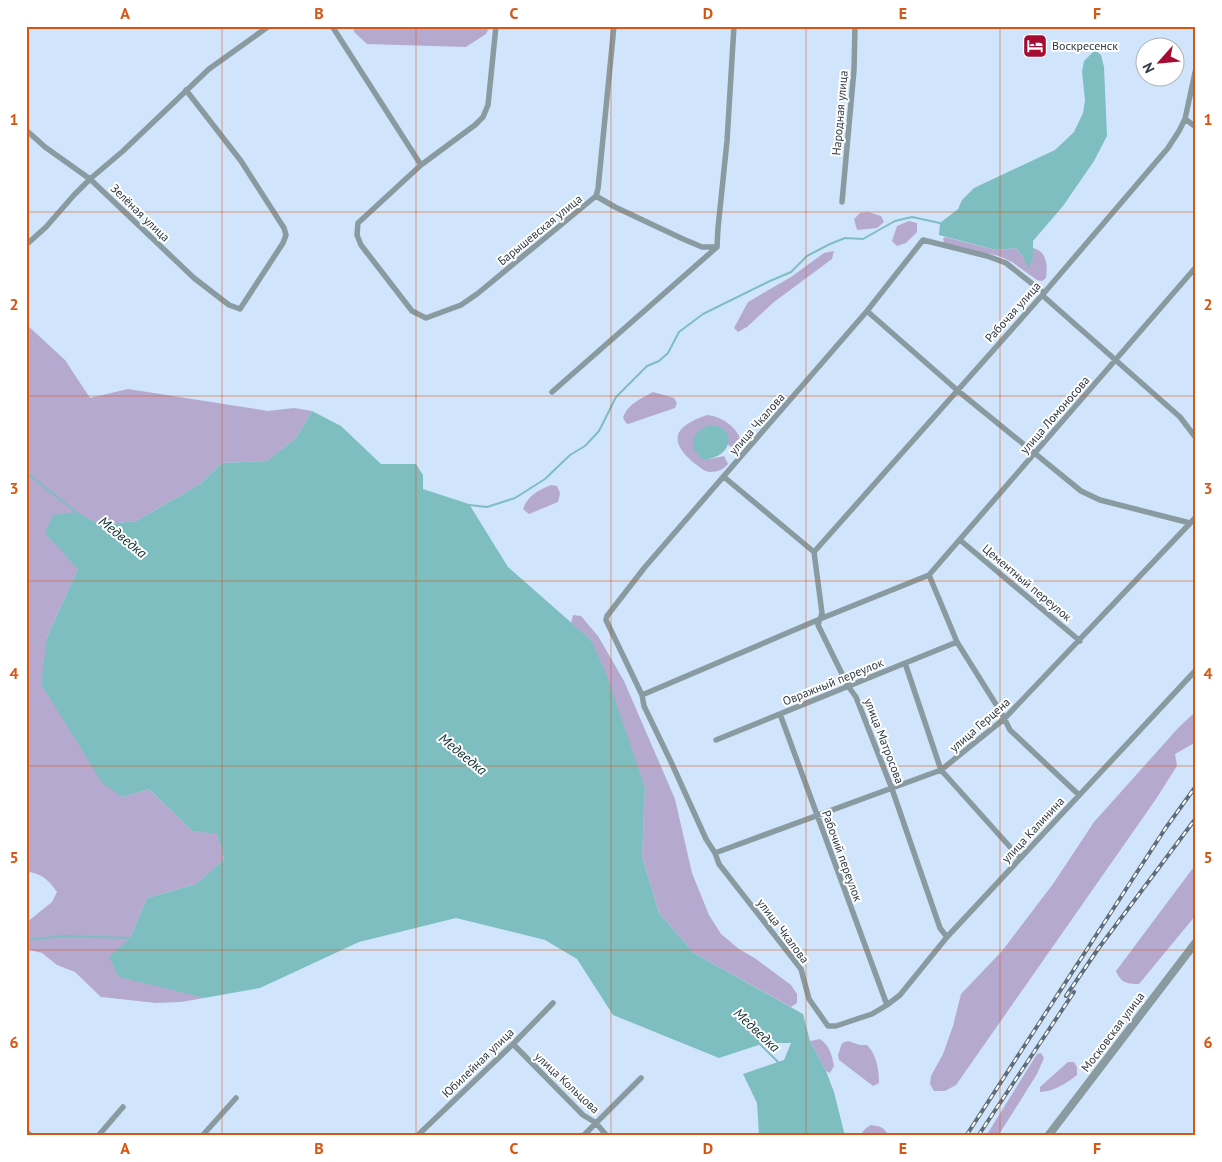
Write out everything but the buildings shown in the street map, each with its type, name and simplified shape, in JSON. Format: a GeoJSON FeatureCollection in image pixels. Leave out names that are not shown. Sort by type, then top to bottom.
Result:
{"type":"FeatureCollection","features":[{"type":"Feature","properties":{"kind":"street"},"geometry":{"type":"LineString","coordinates":[[26,245],[46,227],[90,179],[123,151],[186,90],[223,58],[269,26]]}},
{"type":"Feature","properties":{"kind":"street"},"geometry":{"type":"LineString","coordinates":[[332,26],[421,166],[483,117],[488,105],[496,26]]}},
{"type":"Feature","properties":{"kind":"street","name":"Барышевская улица"},"geometry":{"type":"LineString","coordinates":[[421,166],[358,223],[357,235],[361,245],[412,311],[426,318],[461,304],[477,294],[596,196],[614,26]]}},
{"type":"Feature","properties":{"kind":"street"},"geometry":{"type":"LineString","coordinates":[[552,392],[717,247],[727,141],[734,26]]}},
{"type":"Feature","properties":{"kind":"street","name":"Народная улица"},"geometry":{"type":"LineString","coordinates":[[842,202],[854,70],[855,26]]}},
{"type":"Feature","properties":{"kind":"street","name":"Рабочая улица"},"geometry":{"type":"LineString","coordinates":[[814,552],[1043,294],[1168,148],[1185,119],[1196,68]]}},
{"type":"Feature","properties":{"kind":"street","name":"Зелёная улица"},"geometry":{"type":"LineString","coordinates":[[26,130],[45,147],[90,179],[194,278],[229,305],[240,309],[283,243],[286,235],[284,228],[241,161],[186,90]]}},
{"type":"Feature","properties":{"kind":"street"},"geometry":{"type":"LineString","coordinates":[[1185,119],[1196,127]]}},
{"type":"Feature","properties":{"kind":"street"},"geometry":{"type":"LineString","coordinates":[[596,196],[683,240],[702,247],[717,247]]}},
{"type":"Feature","properties":{"kind":"street","name":"улица Чкалова"},"geometry":{"type":"LineString","coordinates":[[828,1026],[809,999],[801,969],[720,864],[706,839],[644,706],[642,695],[606,620],[607,616],[645,567],[867,311],[923,240],[1000,261],[1043,294]]}},
{"type":"Feature","properties":{"kind":"street","name":"улица Ломоносова"},"geometry":{"type":"LineString","coordinates":[[929,575],[1196,267]]}},
{"type":"Feature","properties":{"kind":"street"},"geometry":{"type":"LineString","coordinates":[[1043,294],[1180,417],[1196,438]]}},
{"type":"Feature","properties":{"kind":"street"},"geometry":{"type":"LineString","coordinates":[[867,311],[957,390],[1034,454],[1089,496],[1190,523]]}},
{"type":"Feature","properties":{"kind":"street"},"geometry":{"type":"LineString","coordinates":[[724,477],[814,552]]}},
{"type":"Feature","properties":{"kind":"street","name":"улица Герцена"},"geometry":{"type":"LineString","coordinates":[[715,853],[892,790],[942,770],[1004,719],[1196,518]]}},
{"type":"Feature","properties":{"kind":"street","name":"Цементный переулок"},"geometry":{"type":"LineString","coordinates":[[960,540],[1080,641]]}},
{"type":"Feature","properties":{"kind":"street","name":"улица Матросова"},"geometry":{"type":"LineString","coordinates":[[814,552],[822,613],[818,624],[848,686],[856,697],[892,790],[940,928],[947,937]]}},
{"type":"Feature","properties":{"kind":"street"},"geometry":{"type":"LineString","coordinates":[[642,695],[929,575],[957,642],[1010,730],[1079,795]]}},
{"type":"Feature","properties":{"kind":"street","name":"Овражный переулок"},"geometry":{"type":"LineString","coordinates":[[716,740],[957,642]]}},
{"type":"Feature","properties":{"kind":"street"},"geometry":{"type":"LineString","coordinates":[[905,663],[942,770],[1020,858]]}},
{"type":"Feature","properties":{"kind":"street","name":"улица Калинина"},"geometry":{"type":"LineString","coordinates":[[828,1026],[849,1023],[872,1014],[900,995],[947,937],[1196,670]]}},
{"type":"Feature","properties":{"kind":"street","name":"Рабочий переулок"},"geometry":{"type":"LineString","coordinates":[[780,714],[887,1005]]}},
{"type":"Feature","properties":{"kind":"street","name":"Московская улица"},"geometry":{"type":"LineString","coordinates":[[1048,1136],[1196,942]]}},
{"type":"Feature","properties":{"kind":"street","name":"Юбилейная улица"},"geometry":{"type":"LineString","coordinates":[[417,1136],[553,1003]]}},
{"type":"Feature","properties":{"kind":"street","name":"улица Кольцова"},"geometry":{"type":"LineString","coordinates":[[513,1044],[584,1115],[596,1123],[607,1136]]}},
{"type":"Feature","properties":{"kind":"street"},"geometry":{"type":"LineString","coordinates":[[583,1136],[641,1078]]}},
{"type":"Feature","properties":{"kind":"street"},"geometry":{"type":"LineString","coordinates":[[202,1136],[236,1098]]}},
{"type":"Feature","properties":{"kind":"street"},"geometry":{"type":"LineString","coordinates":[[98,1136],[123,1107]]}},
{"type":"Feature","properties":{"kind":"street"},"geometry":{"type":"LineString","coordinates":[[26,1131],[31,1136]]}},
{"type":"Feature","properties":{"kind":"shaded area"},"geometry":{"type":"Polygon","coordinates":[[[353,26],[490,26],[486,34],[466,47],[367,44],[354,32],[353,26]]]}},
{"type":"Feature","properties":{"kind":"shaded area"},"geometry":{"type":"Polygon","coordinates":[[[868,212],[881,216],[884,222],[877,228],[857,230],[854,219],[860,213],[868,212]]]}},
{"type":"Feature","properties":{"kind":"shaded area"},"geometry":{"type":"Polygon","coordinates":[[[909,221],[917,223],[917,232],[906,243],[897,246],[892,241],[897,226],[909,221]]]}},
{"type":"Feature","properties":{"kind":"shaded area"},"geometry":{"type":"Polygon","coordinates":[[[945,237],[996,250],[1016,248],[1023,256],[1033,258],[1033,248],[1038,250],[1046,260],[1046,278],[1042,281],[1037,280],[1012,262],[999,256],[944,243],[943,239],[945,237]]]}},
{"type":"Feature","properties":{"kind":"shaded area"},"geometry":{"type":"Polygon","coordinates":[[[834,251],[832,259],[774,302],[747,327],[738,332],[734,328],[748,302],[791,277],[824,253],[834,251]]]}},
{"type":"Feature","properties":{"kind":"shaded area"},"geometry":{"type":"Polygon","coordinates":[[[26,324],[65,360],[90,398],[128,389],[268,411],[294,408],[312,411],[296,438],[267,461],[222,463],[200,484],[136,521],[100,525],[76,512],[78,569],[47,637],[123,797],[149,789],[192,831],[217,833],[224,859],[196,884],[147,898],[130,938],[168,988],[204,998],[181,1002],[156,1003],[101,997],[75,972],[57,965],[42,953],[26,949],[26,923],[52,902],[57,892],[44,878],[36,873],[26,872],[26,324]]]}},
{"type":"Feature","properties":{"kind":"shaded area"},"geometry":{"type":"Polygon","coordinates":[[[653,392],[674,398],[677,403],[675,408],[628,424],[626,423],[623,418],[628,409],[635,402],[653,392]]]}},
{"type":"Feature","properties":{"kind":"shaded area"},"geometry":{"type":"Polygon","coordinates":[[[707,415],[718,417],[734,428],[738,433],[741,444],[733,448],[728,445],[728,435],[710,459],[724,456],[728,464],[721,470],[714,472],[704,470],[694,463],[680,447],[678,440],[678,434],[682,429],[696,419],[707,415]]]}},
{"type":"Feature","properties":{"kind":"shaded area"},"geometry":{"type":"Polygon","coordinates":[[[551,485],[557,486],[560,493],[558,502],[529,514],[523,509],[530,497],[551,485]]]}},
{"type":"Feature","properties":{"kind":"shaded area"},"geometry":{"type":"Polygon","coordinates":[[[573,615],[581,616],[598,636],[624,681],[675,799],[692,873],[709,915],[721,934],[739,949],[791,985],[797,994],[797,1003],[791,1007],[694,953],[659,913],[642,856],[645,788],[591,640],[571,623],[573,615]]]}},
{"type":"Feature","properties":{"kind":"shaded area"},"geometry":{"type":"Polygon","coordinates":[[[1196,714],[1196,742],[1175,754],[1177,766],[1156,799],[956,1085],[945,1091],[934,1091],[930,1084],[931,1076],[943,1054],[953,1026],[961,994],[1002,951],[1053,884],[1094,822],[1179,727],[1192,715],[1196,714]]]}},
{"type":"Feature","properties":{"kind":"shaded area"},"geometry":{"type":"Polygon","coordinates":[[[1196,864],[1196,915],[1139,984],[1125,982],[1116,971],[1196,864]]]}},
{"type":"Feature","properties":{"kind":"shaded area"},"geometry":{"type":"Polygon","coordinates":[[[820,1039],[826,1045],[831,1055],[834,1066],[830,1073],[826,1071],[810,1041],[820,1039]]]}},
{"type":"Feature","properties":{"kind":"shaded area"},"geometry":{"type":"Polygon","coordinates":[[[848,1041],[867,1045],[873,1053],[879,1073],[879,1083],[873,1086],[839,1060],[838,1055],[842,1043],[848,1041]]]}},
{"type":"Feature","properties":{"kind":"shaded area"},"geometry":{"type":"Polygon","coordinates":[[[1041,1053],[1044,1058],[1037,1074],[998,1136],[986,1136],[1037,1054],[1041,1053]]]}},
{"type":"Feature","properties":{"kind":"shaded area"},"geometry":{"type":"Polygon","coordinates":[[[1068,1062],[1074,1062],[1077,1067],[1077,1075],[1055,1089],[1040,1092],[1040,1087],[1068,1062]]]}},
{"type":"Feature","properties":{"kind":"shaded area"},"geometry":{"type":"Polygon","coordinates":[[[871,1125],[881,1128],[888,1136],[859,1136],[871,1125]]]}},
{"type":"Feature","properties":{"kind":"water"},"geometry":{"type":"Polygon","coordinates":[[[1095,50],[1101,55],[1104,67],[1107,136],[1094,161],[1063,206],[1033,241],[1033,258],[1028,268],[1023,256],[1016,248],[996,250],[939,235],[940,223],[958,209],[962,200],[974,188],[1055,150],[1074,132],[1083,113],[1085,100],[1082,72],[1084,61],[1095,50]]]}},
{"type":"Feature","properties":{"kind":"water"},"geometry":{"type":"Polygon","coordinates":[[[312,411],[341,426],[381,464],[416,464],[423,475],[423,489],[469,504],[508,567],[591,640],[607,676],[645,788],[642,856],[659,913],[694,953],[803,1014],[810,1041],[826,1071],[834,1092],[845,1136],[759,1136],[757,1103],[743,1074],[784,1060],[791,1043],[765,1043],[719,1058],[613,1015],[577,959],[545,940],[456,918],[359,942],[260,988],[204,998],[119,977],[109,957],[130,938],[147,898],[196,884],[224,859],[217,834],[192,831],[149,789],[123,797],[103,784],[41,684],[47,637],[78,569],[45,533],[53,515],[77,512],[100,525],[136,521],[200,484],[222,463],[267,461],[296,438],[312,411]]]}},
{"type":"Feature","properties":{"kind":"water"},"geometry":{"type":"Polygon","coordinates":[[[709,425],[719,427],[725,431],[728,436],[728,443],[726,449],[720,455],[702,459],[693,448],[694,439],[699,431],[709,425]]]}},
{"type":"Feature","properties":{"kind":"waterway"},"geometry":{"type":"LineString","coordinates":[[469,505],[487,507],[515,498],[545,479],[570,455],[585,446],[599,431],[616,397],[647,366],[659,361],[668,353],[679,332],[703,314],[791,272],[807,256],[845,238],[863,239],[895,221],[912,217],[940,223]]}},
{"type":"Feature","properties":{"kind":"waterway","name":"Медведка"},"geometry":{"type":"LineString","coordinates":[[26,472],[77,513]]}},
{"type":"Feature","properties":{"kind":"waterway"},"geometry":{"type":"LineString","coordinates":[[26,940],[64,936],[130,938]]}},
{"type":"Feature","properties":{"kind":"waterway","name":"Медведка"},"geometry":{"type":"LineString","coordinates":[[760,1044],[778,1062]]}},
{"type":"Feature","properties":{"kind":"railway"},"geometry":{"type":"LineString","coordinates":[[966,1136],[1165,829],[1196,786]]}},
{"type":"Feature","properties":{"kind":"railway"},"geometry":{"type":"LineString","coordinates":[[1066,996],[1098,949],[1196,818]]}},
{"type":"Feature","properties":{"kind":"railway"},"geometry":{"type":"LineString","coordinates":[[978,1136],[1074,992]]}},
{"type":"Feature","properties":{"kind":"place","name":"Воскресенск"},"geometry":{"type":"Point","coordinates":[1035,46]}}]}
